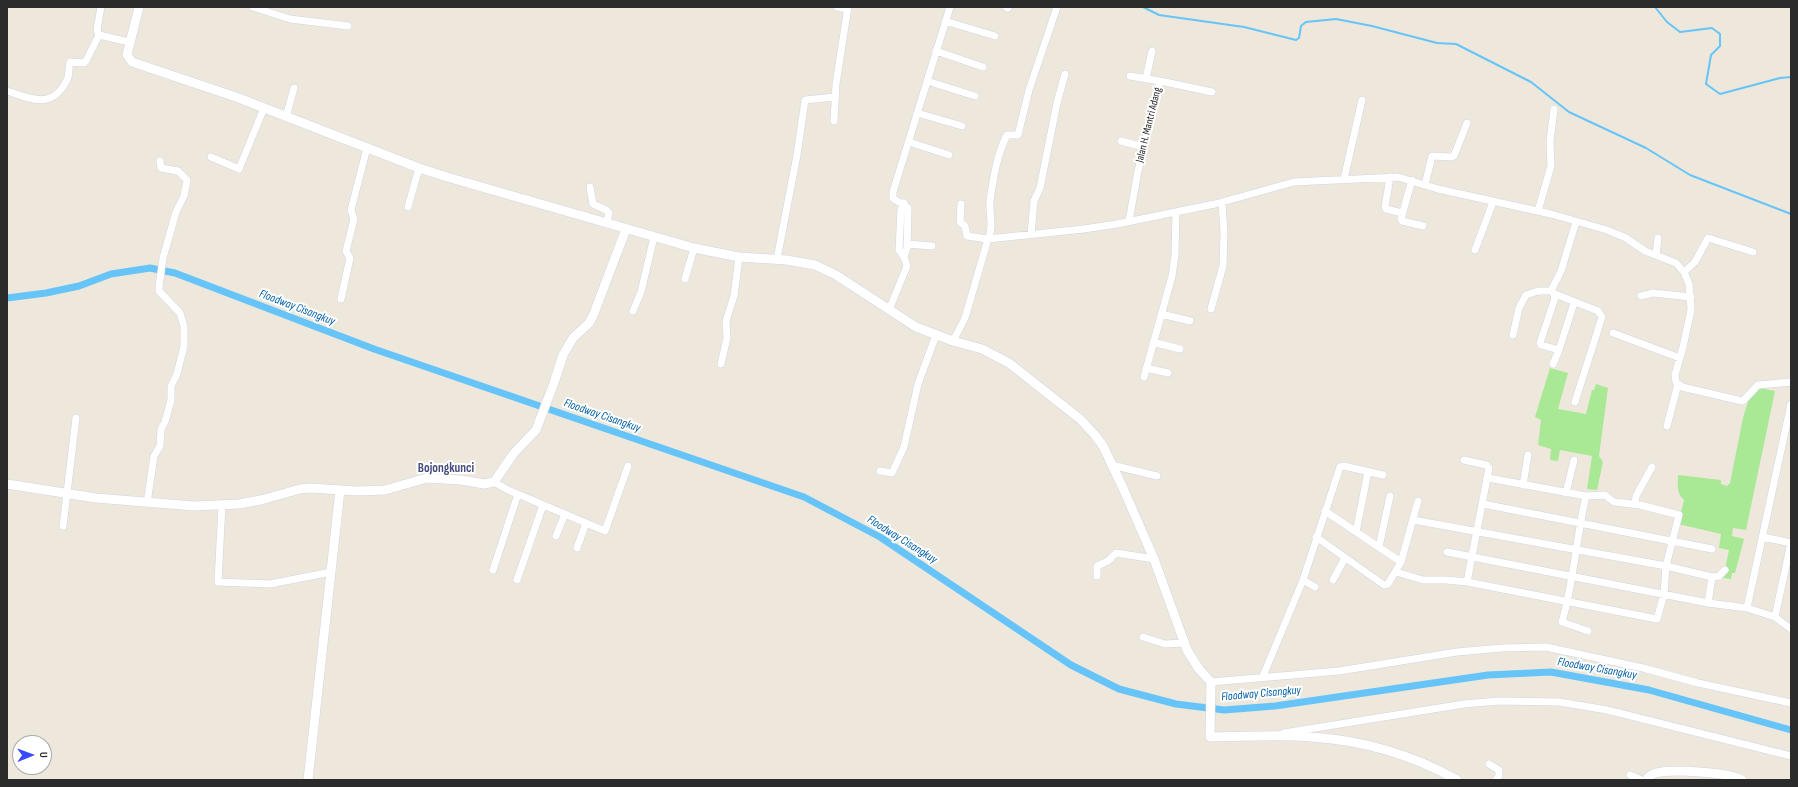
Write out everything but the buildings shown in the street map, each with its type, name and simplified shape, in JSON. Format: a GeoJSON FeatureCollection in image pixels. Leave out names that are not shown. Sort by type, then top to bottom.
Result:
{"type":"FeatureCollection","features":[{"type":"Feature","properties":{"kind":"street"},"geometry":{"type":"LineString","coordinates":[[7,91],[46,100],[58,93],[68,80],[70,62],[84,63],[99,35],[97,30],[101,7]]}},
{"type":"Feature","properties":{"kind":"street"},"geometry":{"type":"LineString","coordinates":[[139,7],[129,42],[127,55],[132,62],[224,93],[418,168],[694,248],[740,257],[815,265],[829,270],[916,327],[952,341],[982,349],[1014,366],[1067,408],[1091,430],[1103,446],[1154,559],[1184,643],[1199,669],[1211,684],[1210,737],[1272,735],[1313,737],[1373,747],[1422,762],[1457,780]]}},
{"type":"Feature","properties":{"kind":"street"},"geometry":{"type":"LineString","coordinates":[[253,7],[290,19],[348,26]]}},
{"type":"Feature","properties":{"kind":"street"},"geometry":{"type":"LineString","coordinates":[[834,121],[847,8],[838,7]]}},
{"type":"Feature","properties":{"kind":"street"},"geometry":{"type":"LineString","coordinates":[[904,257],[907,244],[908,210],[904,204],[895,201],[893,198],[908,142],[950,7]]}},
{"type":"Feature","properties":{"kind":"street"},"geometry":{"type":"LineString","coordinates":[[952,341],[965,318],[991,233],[990,204],[994,175],[1003,144],[1007,135],[1018,135],[1029,90],[1058,7]]}},
{"type":"Feature","properties":{"kind":"street"},"geometry":{"type":"LineString","coordinates":[[945,21],[995,36]]}},
{"type":"Feature","properties":{"kind":"street"},"geometry":{"type":"LineString","coordinates":[[99,35],[129,42]]}},
{"type":"Feature","properties":{"kind":"street"},"geometry":{"type":"LineString","coordinates":[[936,51],[983,67]]}},
{"type":"Feature","properties":{"kind":"street"},"geometry":{"type":"LineString","coordinates":[[1146,79],[1152,51]]}},
{"type":"Feature","properties":{"kind":"street"},"geometry":{"type":"LineString","coordinates":[[1031,234],[1034,201],[1040,188],[1064,74]]}},
{"type":"Feature","properties":{"kind":"street"},"geometry":{"type":"LineString","coordinates":[[1130,76],[1160,81]]}},
{"type":"Feature","properties":{"kind":"street"},"geometry":{"type":"LineString","coordinates":[[927,81],[975,96]]}},
{"type":"Feature","properties":{"kind":"street","name":"Jalan H. Mantri Adang"},"geometry":{"type":"LineString","coordinates":[[1129,221],[1138,171],[1160,81],[1212,92]]}},
{"type":"Feature","properties":{"kind":"street"},"geometry":{"type":"LineString","coordinates":[[286,117],[294,88]]}},
{"type":"Feature","properties":{"kind":"street"},"geometry":{"type":"LineString","coordinates":[[777,260],[797,155],[805,100],[836,97]]}},
{"type":"Feature","properties":{"kind":"street"},"geometry":{"type":"LineString","coordinates":[[1344,179],[1362,100]]}},
{"type":"Feature","properties":{"kind":"street"},"geometry":{"type":"LineString","coordinates":[[212,157],[239,169],[264,108]]}},
{"type":"Feature","properties":{"kind":"street"},"geometry":{"type":"LineString","coordinates":[[1538,212],[1550,166],[1550,141],[1554,109]]}},
{"type":"Feature","properties":{"kind":"street"},"geometry":{"type":"LineString","coordinates":[[917,112],[962,126]]}},
{"type":"Feature","properties":{"kind":"street"},"geometry":{"type":"LineString","coordinates":[[1425,185],[1432,156],[1454,156],[1467,123]]}},
{"type":"Feature","properties":{"kind":"street"},"geometry":{"type":"LineString","coordinates":[[908,142],[949,155]]}},
{"type":"Feature","properties":{"kind":"street"},"geometry":{"type":"LineString","coordinates":[[1121,142],[1144,147]]}},
{"type":"Feature","properties":{"kind":"street"},"geometry":{"type":"LineString","coordinates":[[340,299],[350,258],[346,251],[354,219],[351,210],[366,148]]}},
{"type":"Feature","properties":{"kind":"street"},"geometry":{"type":"LineString","coordinates":[[146,502],[154,456],[160,446],[161,430],[165,422],[171,400],[171,386],[177,374],[184,346],[184,326],[180,313],[159,291],[163,258],[176,212],[184,196],[187,178],[181,175],[178,171],[160,168],[160,161]]}},
{"type":"Feature","properties":{"kind":"street"},"geometry":{"type":"LineString","coordinates":[[408,207],[418,168]]}},
{"type":"Feature","properties":{"kind":"street"},"geometry":{"type":"LineString","coordinates":[[961,204],[960,222],[965,226],[967,236],[988,239],[1084,229],[1129,221],[1222,202],[1289,183],[1390,177],[1412,180],[1425,185],[1538,212],[1620,235],[1641,249],[1676,263],[1684,272],[1689,284],[1691,297],[1688,325],[1675,375],[1678,384],[1667,426]]}},
{"type":"Feature","properties":{"kind":"street"},"geometry":{"type":"LineString","coordinates":[[1390,177],[1385,207],[1386,209],[1402,213]]}},
{"type":"Feature","properties":{"kind":"street"},"geometry":{"type":"LineString","coordinates":[[1412,180],[1400,218],[1402,221],[1423,226]]}},
{"type":"Feature","properties":{"kind":"street"},"geometry":{"type":"LineString","coordinates":[[590,187],[593,204],[609,213],[607,222]]}},
{"type":"Feature","properties":{"kind":"street"},"geometry":{"type":"LineString","coordinates":[[1211,309],[1223,266],[1224,233],[1222,202]]}},
{"type":"Feature","properties":{"kind":"street"},"geometry":{"type":"LineString","coordinates":[[1474,250],[1493,202]]}},
{"type":"Feature","properties":{"kind":"street"},"geometry":{"type":"LineString","coordinates":[[889,310],[907,266],[904,257],[899,250],[901,210],[904,204]]}},
{"type":"Feature","properties":{"kind":"street"},"geometry":{"type":"LineString","coordinates":[[1144,377],[1172,276],[1176,212]]}},
{"type":"Feature","properties":{"kind":"street"},"geometry":{"type":"LineString","coordinates":[[1559,350],[1540,344],[1553,306],[1553,293],[1576,222]]}},
{"type":"Feature","properties":{"kind":"street"},"geometry":{"type":"LineString","coordinates":[[494,482],[514,453],[536,430],[554,383],[562,355],[573,338],[589,323],[593,316],[626,229]]}},
{"type":"Feature","properties":{"kind":"street"},"geometry":{"type":"LineString","coordinates":[[633,311],[641,292],[654,237]]}},
{"type":"Feature","properties":{"kind":"street"},"geometry":{"type":"LineString","coordinates":[[1656,255],[1658,238]]}},
{"type":"Feature","properties":{"kind":"street"},"geometry":{"type":"LineString","coordinates":[[1684,272],[1695,262],[1708,238],[1753,252]]}},
{"type":"Feature","properties":{"kind":"street"},"geometry":{"type":"LineString","coordinates":[[907,244],[932,246]]}},
{"type":"Feature","properties":{"kind":"street"},"geometry":{"type":"LineString","coordinates":[[685,279],[694,248]]}},
{"type":"Feature","properties":{"kind":"street"},"geometry":{"type":"LineString","coordinates":[[721,364],[727,338],[726,320],[734,296],[740,257]]}},
{"type":"Feature","properties":{"kind":"street"},"geometry":{"type":"LineString","coordinates":[[1513,335],[1519,308],[1526,295],[1538,291],[1553,293],[1598,312],[1602,317],[1575,402]]}},
{"type":"Feature","properties":{"kind":"street"},"geometry":{"type":"LineString","coordinates":[[1641,296],[1653,293],[1691,297]]}},
{"type":"Feature","properties":{"kind":"street"},"geometry":{"type":"LineString","coordinates":[[1553,364],[1574,303]]}},
{"type":"Feature","properties":{"kind":"street"},"geometry":{"type":"LineString","coordinates":[[1161,314],[1190,321]]}},
{"type":"Feature","properties":{"kind":"street"},"geometry":{"type":"LineString","coordinates":[[1614,333],[1680,358]]}},
{"type":"Feature","properties":{"kind":"street"},"geometry":{"type":"LineString","coordinates":[[880,471],[890,474],[892,473],[904,447],[918,384],[936,335]]}},
{"type":"Feature","properties":{"kind":"street"},"geometry":{"type":"LineString","coordinates":[[1154,342],[1180,349]]}},
{"type":"Feature","properties":{"kind":"street"},"geometry":{"type":"LineString","coordinates":[[1146,368],[1168,373]]}},
{"type":"Feature","properties":{"kind":"street"},"geometry":{"type":"LineString","coordinates":[[1678,384],[1682,387],[1742,401],[1758,385],[1791,382]]}},
{"type":"Feature","properties":{"kind":"street"},"geometry":{"type":"LineString","coordinates":[[1747,608],[1791,404]]}},
{"type":"Feature","properties":{"kind":"street"},"geometry":{"type":"LineString","coordinates":[[63,526],[76,418]]}},
{"type":"Feature","properties":{"kind":"street"},"geometry":{"type":"LineString","coordinates":[[1523,484],[1528,455]]}},
{"type":"Feature","properties":{"kind":"street"},"geometry":{"type":"LineString","coordinates":[[1464,460],[1488,466],[1488,478],[1467,582]]}},
{"type":"Feature","properties":{"kind":"street"},"geometry":{"type":"LineString","coordinates":[[1566,493],[1574,460]]}},
{"type":"Feature","properties":{"kind":"street"},"geometry":{"type":"LineString","coordinates":[[1112,465],[1157,476]]}},
{"type":"Feature","properties":{"kind":"street"},"geometry":{"type":"LineString","coordinates":[[7,484],[66,493],[194,506],[222,505],[261,500],[300,489],[371,492],[385,490],[427,478],[461,480],[484,484],[494,482],[518,494],[605,531],[628,466]]}},
{"type":"Feature","properties":{"kind":"street"},"geometry":{"type":"LineString","coordinates":[[1263,676],[1303,580],[1340,466],[1383,475]]}},
{"type":"Feature","properties":{"kind":"street"},"geometry":{"type":"LineString","coordinates":[[1635,504],[1636,496],[1652,467]]}},
{"type":"Feature","properties":{"kind":"street"},"geometry":{"type":"LineString","coordinates":[[1356,532],[1368,472]]}},
{"type":"Feature","properties":{"kind":"street"},"geometry":{"type":"LineString","coordinates":[[1396,572],[1423,580],[1467,582],[1655,619],[1657,618],[1664,594],[1666,566],[1679,515],[1635,504],[1614,502],[1605,495],[1586,496],[1488,478]]}},
{"type":"Feature","properties":{"kind":"street"},"geometry":{"type":"LineString","coordinates":[[308,780],[340,490]]}},
{"type":"Feature","properties":{"kind":"street"},"geometry":{"type":"LineString","coordinates":[[493,570],[518,494]]}},
{"type":"Feature","properties":{"kind":"street"},"geometry":{"type":"LineString","coordinates":[[1380,547],[1390,496]]}},
{"type":"Feature","properties":{"kind":"street"},"geometry":{"type":"LineString","coordinates":[[1586,496],[1580,522],[1573,576],[1563,624],[1588,631]]}},
{"type":"Feature","properties":{"kind":"street"},"geometry":{"type":"LineString","coordinates":[[1316,537],[1384,585],[1388,584],[1401,562],[1418,501]]}},
{"type":"Feature","properties":{"kind":"street"},"geometry":{"type":"LineString","coordinates":[[1483,504],[1712,549]]}},
{"type":"Feature","properties":{"kind":"street"},"geometry":{"type":"LineString","coordinates":[[222,505],[218,582],[270,584],[331,572]]}},
{"type":"Feature","properties":{"kind":"street"},"geometry":{"type":"LineString","coordinates":[[517,580],[543,505]]}},
{"type":"Feature","properties":{"kind":"street"},"geometry":{"type":"LineString","coordinates":[[1325,511],[1401,562]]}},
{"type":"Feature","properties":{"kind":"street"},"geometry":{"type":"LineString","coordinates":[[556,536],[565,514]]}},
{"type":"Feature","properties":{"kind":"street"},"geometry":{"type":"LineString","coordinates":[[1413,520],[1666,566],[1712,577],[1719,576],[1725,570]]}},
{"type":"Feature","properties":{"kind":"street"},"geometry":{"type":"LineString","coordinates":[[577,548],[586,523]]}},
{"type":"Feature","properties":{"kind":"street"},"geometry":{"type":"LineString","coordinates":[[1763,537],[1791,543],[1776,617]]}},
{"type":"Feature","properties":{"kind":"street"},"geometry":{"type":"LineString","coordinates":[[1447,552],[1708,603],[1747,608],[1776,617],[1791,629]]}},
{"type":"Feature","properties":{"kind":"street"},"geometry":{"type":"LineString","coordinates":[[1097,576],[1098,566],[1108,561],[1116,553],[1154,559]]}},
{"type":"Feature","properties":{"kind":"street"},"geometry":{"type":"LineString","coordinates":[[1333,580],[1345,558]]}},
{"type":"Feature","properties":{"kind":"street"},"geometry":{"type":"LineString","coordinates":[[1708,603],[1712,577]]}},
{"type":"Feature","properties":{"kind":"street"},"geometry":{"type":"LineString","coordinates":[[1303,580],[1315,586]]}},
{"type":"Feature","properties":{"kind":"street"},"geometry":{"type":"LineString","coordinates":[[1143,637],[1165,644],[1184,643]]}},
{"type":"Feature","properties":{"kind":"street"},"geometry":{"type":"LineString","coordinates":[[1211,684],[1263,676],[1338,670],[1457,652],[1502,648],[1546,647],[1791,703]]}},
{"type":"Feature","properties":{"kind":"street"},"geometry":{"type":"LineString","coordinates":[[1272,735],[1387,715],[1464,704],[1499,701],[1559,702],[1607,710],[1791,756]]}},
{"type":"Feature","properties":{"kind":"street"},"geometry":{"type":"LineString","coordinates":[[1489,764],[1499,770],[1499,776],[1496,780]]}},
{"type":"Feature","properties":{"kind":"street"},"geometry":{"type":"LineString","coordinates":[[1646,780],[1652,774],[1665,772],[1720,773],[1742,780]]}},
{"type":"Feature","properties":{"kind":"street"},"geometry":{"type":"LineString","coordinates":[[1630,775],[1641,780]]}},
{"type":"Feature","properties":{"kind":"green space"},"geometry":{"type":"Polygon","coordinates":[[[1550,368],[1568,373],[1558,409],[1586,414],[1592,390],[1594,390],[1596,384],[1608,388],[1599,456],[1603,462],[1597,490],[1587,489],[1592,456],[1560,450],[1558,461],[1550,460],[1551,449],[1538,445],[1541,420],[1535,417],[1550,368]]]}},
{"type":"Feature","properties":{"kind":"green space"},"geometry":{"type":"Polygon","coordinates":[[[1759,388],[1775,391],[1746,530],[1733,528],[1732,536],[1744,539],[1735,573],[1732,573],[1731,579],[1723,578],[1729,550],[1719,548],[1721,534],[1678,524],[1684,500],[1679,492],[1678,475],[1721,480],[1721,484],[1727,486],[1730,483],[1743,418],[1749,398],[1759,388]]]}},
{"type":"Feature","properties":{"kind":"waterway"},"geometry":{"type":"LineString","coordinates":[[1143,7],[1159,15],[1244,27],[1296,40],[1299,38],[1301,26],[1306,22],[1336,19],[1372,26],[1437,43],[1456,44],[1531,82],[1569,112],[1646,148],[1690,175],[1791,214]]}},
{"type":"Feature","properties":{"kind":"waterway"},"geometry":{"type":"LineString","coordinates":[[1655,7],[1667,22],[1680,32],[1712,28],[1720,34],[1720,46],[1711,55],[1706,84],[1720,94],[1780,78],[1791,77]]}},
{"type":"Feature","properties":{"kind":"waterway","name":"Floodway Cisangkuy"},"geometry":{"type":"LineString","coordinates":[[7,298],[46,293],[79,286],[111,274],[150,268],[175,273],[374,349],[804,497],[880,537],[1071,665],[1119,689],[1176,704],[1224,710],[1275,706],[1488,675],[1551,672],[1649,690],[1791,730]]}},
{"type":"Feature","properties":{"kind":"district","name":"Bojongkunci"},"geometry":{"type":"Point","coordinates":[446,469]}}]}
